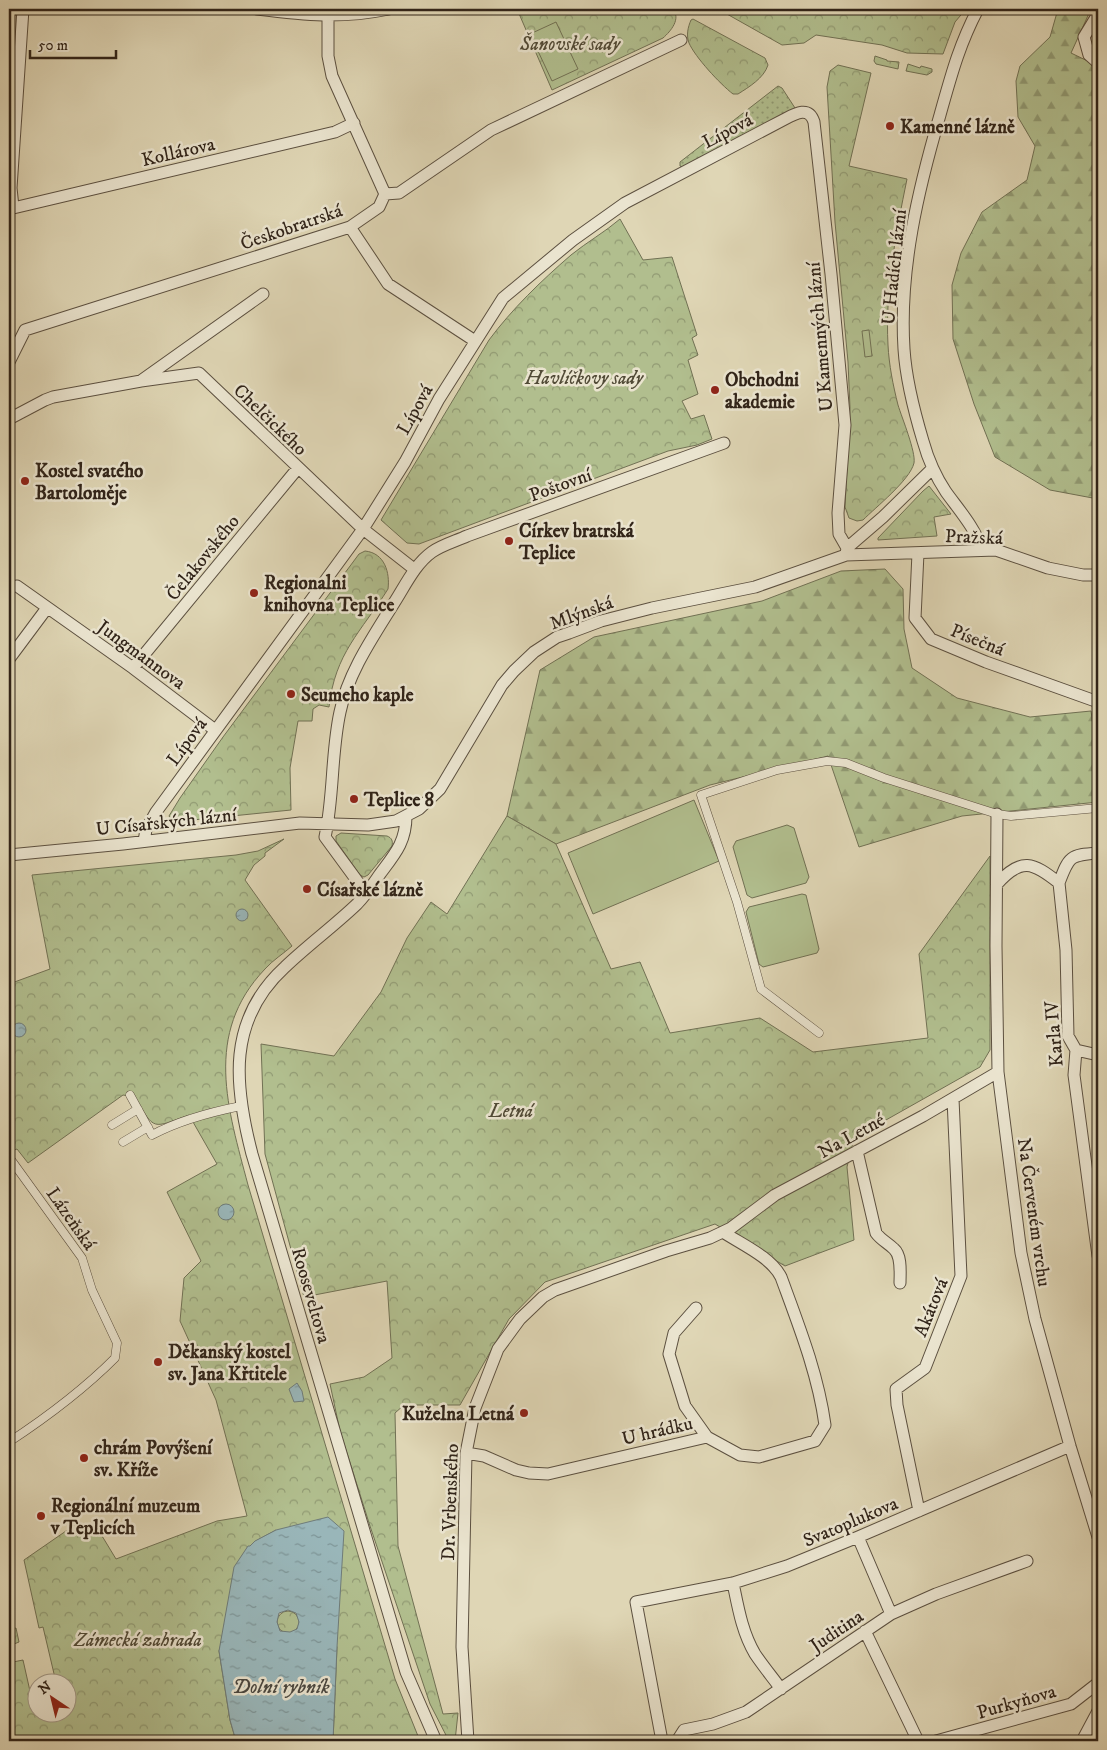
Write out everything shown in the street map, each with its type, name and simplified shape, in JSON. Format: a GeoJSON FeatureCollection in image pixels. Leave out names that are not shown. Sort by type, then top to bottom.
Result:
{"type":"FeatureCollection","features":[{"type":"Feature","properties":{"kind":"street"},"geometry":{"type":"LineString","coordinates":[[11,208],[12,139],[23,9]]}},
{"type":"Feature","properties":{"kind":"street"},"geometry":{"type":"LineString","coordinates":[[257,9],[328,16],[363,14],[389,9]]}},
{"type":"Feature","properties":{"kind":"street","name":"U Hadích lázní"},"geometry":{"type":"LineString","coordinates":[[978,9],[958,52],[917,202],[906,274],[903,323],[906,372],[923,442],[932,469],[979,539],[982,550]]}},
{"type":"Feature","properties":{"kind":"street"},"geometry":{"type":"LineString","coordinates":[[1094,59],[1084,37],[1098,14]]}},
{"type":"Feature","properties":{"kind":"street"},"geometry":{"type":"LineString","coordinates":[[328,16],[327,34],[330,68],[385,194],[399,192],[491,130],[681,40]]}},
{"type":"Feature","properties":{"kind":"street","name":"Lípová"},"geometry":{"type":"LineString","coordinates":[[144,841],[151,818],[363,529],[405,462],[439,399],[503,298],[573,240],[625,203],[796,113],[808,112],[814,122]]}},
{"type":"Feature","properties":{"kind":"street","name":"U Kamenných lázní"},"geometry":{"type":"LineString","coordinates":[[814,122],[833,291],[845,425],[838,513],[839,534],[847,552]]}},
{"type":"Feature","properties":{"kind":"street","name":"Kollárova"},"geometry":{"type":"LineString","coordinates":[[11,208],[335,132],[354,123]]}},
{"type":"Feature","properties":{"kind":"street","name":"Českobratrská"},"geometry":{"type":"LineString","coordinates":[[9,362],[25,330],[350,227],[379,207],[385,194]]}},
{"type":"Feature","properties":{"kind":"street"},"geometry":{"type":"LineString","coordinates":[[350,227],[388,284],[475,341]]}},
{"type":"Feature","properties":{"kind":"street","name":"Chelčického"},"geometry":{"type":"LineString","coordinates":[[141,381],[263,294]]}},
{"type":"Feature","properties":{"kind":"street","name":"Chelčického"},"geometry":{"type":"LineString","coordinates":[[9,419],[45,400],[141,381],[199,373],[363,529]]}},
{"type":"Feature","properties":{"kind":"street","name":"Poštovní"},"geometry":{"type":"LineString","coordinates":[[366,892],[326,837],[333,760],[340,712],[346,690],[355,669],[414,569],[432,552],[467,536],[724,443]]}},
{"type":"Feature","properties":{"kind":"street","name":"Čelakovského"},"geometry":{"type":"LineString","coordinates":[[133,668],[298,468]]}},
{"type":"Feature","properties":{"kind":"street"},"geometry":{"type":"LineString","coordinates":[[847,552],[932,469]]}},
{"type":"Feature","properties":{"kind":"street"},"geometry":{"type":"LineString","coordinates":[[363,529],[414,569]]}},
{"type":"Feature","properties":{"kind":"street","name":"Pražská"},"geometry":{"type":"LineString","coordinates":[[847,552],[918,553],[996,550],[1048,568],[1083,575],[1098,575]]}},
{"type":"Feature","properties":{"kind":"street","name":"Mlýnská"},"geometry":{"type":"LineString","coordinates":[[328,824],[377,825],[396,821],[419,809],[440,789],[493,697],[514,671],[534,652],[557,638],[601,621],[755,587],[847,552]]}},
{"type":"Feature","properties":{"kind":"street","name":"Písečná"},"geometry":{"type":"LineString","coordinates":[[918,553],[915,618],[931,639],[986,662],[1098,702]]}},
{"type":"Feature","properties":{"kind":"street","name":"Jungmannova"},"geometry":{"type":"LineString","coordinates":[[17,586],[133,668],[215,730]]}},
{"type":"Feature","properties":{"kind":"street"},"geometry":{"type":"LineString","coordinates":[[9,660],[47,608]]}},
{"type":"Feature","properties":{"kind":"street"},"geometry":{"type":"LineString","coordinates":[[819,1033],[761,989],[736,902],[701,795],[776,770],[827,761],[846,764],[997,814],[1011,816],[1098,808]]}},
{"type":"Feature","properties":{"kind":"street","name":"Na Červeném vrchu"},"geometry":{"type":"LineString","coordinates":[[997,814],[996,946],[998,1072],[1022,1253],[1035,1319],[1070,1446],[1098,1537]]}},
{"type":"Feature","properties":{"kind":"street","name":"Rooseveltova"},"geometry":{"type":"LineString","coordinates":[[406,816],[406,831],[401,844],[366,892],[358,902],[271,981],[252,1010],[244,1028],[239,1071],[241,1106],[252,1154],[406,1672],[436,1741]]}},
{"type":"Feature","properties":{"kind":"street","name":"U Císařských lázní"},"geometry":{"type":"LineString","coordinates":[[9,855],[300,823],[328,824]]}},
{"type":"Feature","properties":{"kind":"street"},"geometry":{"type":"LineString","coordinates":[[997,884],[1006,874],[1018,866],[1035,866],[1059,883],[1067,863],[1077,855],[1098,853]]}},
{"type":"Feature","properties":{"kind":"street","name":"Karla IV"},"geometry":{"type":"LineString","coordinates":[[1059,883],[1066,950],[1068,1036],[1076,1050],[1074,1075],[1098,1256]]}},
{"type":"Feature","properties":{"kind":"street"},"geometry":{"type":"LineString","coordinates":[[1076,1050],[1098,1055]]}},
{"type":"Feature","properties":{"kind":"street","name":"Na Letné"},"geometry":{"type":"LineString","coordinates":[[723,1232],[775,1195],[953,1099],[998,1072]]}},
{"type":"Feature","properties":{"kind":"street"},"geometry":{"type":"LineString","coordinates":[[130,1095],[152,1134],[164,1128],[241,1106]]}},
{"type":"Feature","properties":{"kind":"street","name":"Akátová"},"geometry":{"type":"LineString","coordinates":[[919,1511],[897,1405],[896,1389],[924,1368],[961,1276],[953,1099]]}},
{"type":"Feature","properties":{"kind":"street"},"geometry":{"type":"LineString","coordinates":[[112,1125],[138,1109]]}},
{"type":"Feature","properties":{"kind":"street"},"geometry":{"type":"LineString","coordinates":[[123,1142],[148,1127]]}},
{"type":"Feature","properties":{"kind":"street"},"geometry":{"type":"LineString","coordinates":[[857,1151],[876,1233],[896,1250],[899,1259],[900,1283]]}},
{"type":"Feature","properties":{"kind":"street","name":"Lázeňská"},"geometry":{"type":"LineString","coordinates":[[9,1157],[82,1258],[92,1290],[116,1343],[115,1358],[90,1383],[57,1410],[9,1442]]}},
{"type":"Feature","properties":{"kind":"street","name":"U hrádku"},"geometry":{"type":"LineString","coordinates":[[466,1453],[484,1456],[516,1470],[548,1474],[707,1437],[740,1455],[759,1457],[815,1441],[825,1425],[822,1405],[806,1346],[778,1270],[723,1232]]}},
{"type":"Feature","properties":{"kind":"street","name":"Dr. Vrbenského"},"geometry":{"type":"LineString","coordinates":[[468,1741],[462,1647],[466,1453],[475,1408],[498,1349],[520,1319],[543,1297],[555,1290],[723,1232]]}},
{"type":"Feature","properties":{"kind":"street"},"geometry":{"type":"LineString","coordinates":[[696,1308],[674,1333],[669,1354],[685,1406],[707,1437]]}},
{"type":"Feature","properties":{"kind":"street","name":"Svatoplukova"},"geometry":{"type":"LineString","coordinates":[[662,1741],[636,1602],[732,1583],[788,1566],[1070,1446]]}},
{"type":"Feature","properties":{"kind":"street"},"geometry":{"type":"LineString","coordinates":[[858,1537],[891,1614]]}},
{"type":"Feature","properties":{"kind":"street","name":"Juditina"},"geometry":{"type":"LineString","coordinates":[[678,1741],[684,1730],[713,1724],[746,1712],[891,1614],[936,1594],[1027,1561]]}},
{"type":"Feature","properties":{"kind":"street"},"geometry":{"type":"LineString","coordinates":[[732,1583],[740,1618],[747,1637],[756,1654],[781,1689]]}},
{"type":"Feature","properties":{"kind":"street"},"geometry":{"type":"LineString","coordinates":[[865,1631],[918,1741]]}},
{"type":"Feature","properties":{"kind":"street","name":"Purkyňova"},"geometry":{"type":"LineString","coordinates":[[936,1741],[1071,1704],[1098,1683]]}},
{"type":"Feature","properties":{"kind":"street"},"geometry":{"type":"LineString","coordinates":[[1082,1741],[1098,1711]]}},
{"type":"Feature","properties":{"kind":"green space","name":"Šanovské sady"},"geometry":{"type":"Polygon","coordinates":[[[517,9],[673,9],[676,17],[672,28],[663,38],[552,90],[517,9]]]}},
{"type":"Feature","properties":{"kind":"green space"},"geometry":{"type":"Polygon","coordinates":[[[718,9],[966,9],[955,22],[943,54],[907,53],[882,45],[816,35],[804,43],[782,45],[718,9]]]}},
{"type":"Feature","properties":{"kind":"green space"},"geometry":{"type":"Polygon","coordinates":[[[1058,9],[1091,9],[1071,53],[1098,66],[1098,499],[1050,490],[995,457],[974,404],[953,339],[952,285],[961,253],[982,212],[1027,180],[1035,146],[1018,117],[1016,81],[1020,66],[1050,37],[1058,9]]]}},
{"type":"Feature","properties":{"kind":"green space"},"geometry":{"type":"Polygon","coordinates":[[[693,19],[765,58],[768,65],[756,82],[738,94],[733,94],[721,84],[708,70],[689,43],[688,28],[693,19]]]}},
{"type":"Feature","properties":{"kind":"green space"},"geometry":{"type":"Polygon","coordinates":[[[556,22],[578,69],[552,81],[530,34],[556,22]]]}},
{"type":"Feature","properties":{"kind":"green space"},"geometry":{"type":"Polygon","coordinates":[[[875,56],[887,61],[899,62],[898,69],[876,64],[874,61],[875,56]]]}},
{"type":"Feature","properties":{"kind":"green space"},"geometry":{"type":"Polygon","coordinates":[[[908,64],[932,69],[932,72],[927,75],[906,71],[908,64]]]}},
{"type":"Feature","properties":{"kind":"green space"},"geometry":{"type":"Polygon","coordinates":[[[838,65],[871,73],[849,166],[907,179],[895,240],[890,282],[888,345],[894,390],[911,443],[914,463],[906,477],[892,493],[863,520],[857,521],[849,518],[845,507],[850,408],[848,362],[835,222],[827,87],[830,71],[838,65]]]}},
{"type":"Feature","properties":{"kind":"green space"},"geometry":{"type":"Polygon","coordinates":[[[778,86],[782,88],[795,108],[682,167],[680,166],[680,162],[778,86]]]}},
{"type":"Feature","properties":{"kind":"green space","name":"Havlíčkovy sady"},"geometry":{"type":"Polygon","coordinates":[[[620,219],[643,260],[672,257],[697,335],[692,338],[698,355],[688,360],[698,394],[682,401],[691,419],[704,415],[712,439],[697,445],[668,451],[419,544],[407,543],[381,520],[489,340],[517,306],[549,275],[571,255],[620,219]]]}},
{"type":"Feature","properties":{"kind":"green space"},"geometry":{"type":"Polygon","coordinates":[[[869,330],[872,356],[865,357],[862,331],[869,330]]]}},
{"type":"Feature","properties":{"kind":"green space"},"geometry":{"type":"Polygon","coordinates":[[[929,486],[951,514],[934,517],[937,536],[878,540],[878,538],[929,486]]]}},
{"type":"Feature","properties":{"kind":"green space"},"geometry":{"type":"Polygon","coordinates":[[[365,551],[372,553],[382,560],[387,570],[388,589],[343,657],[332,688],[329,707],[319,705],[313,709],[312,721],[298,721],[290,768],[291,810],[173,822],[169,816],[223,737],[359,554],[365,551]]]}},
{"type":"Feature","properties":{"kind":"green space"},"geometry":{"type":"Polygon","coordinates":[[[885,569],[903,589],[904,629],[912,668],[957,698],[1030,717],[1091,711],[1094,733],[1098,732],[1098,802],[962,816],[859,847],[828,756],[710,785],[556,844],[507,816],[540,670],[594,637],[762,601],[841,571],[885,569]]]}},
{"type":"Feature","properties":{"kind":"green space"},"geometry":{"type":"Polygon","coordinates":[[[694,800],[719,861],[593,914],[568,853],[694,800]]]}},
{"type":"Feature","properties":{"kind":"green space","name":"Letná"},"geometry":{"type":"Polygon","coordinates":[[[507,816],[556,844],[611,969],[640,962],[670,1033],[760,1018],[813,1052],[928,1038],[919,954],[990,856],[990,1050],[980,1067],[854,1138],[847,1167],[854,1240],[785,1266],[715,1224],[545,1282],[509,1319],[460,1405],[404,1405],[395,1413],[398,1546],[443,1714],[458,1713],[455,1741],[449,1741],[430,1704],[370,1526],[340,1431],[330,1384],[364,1377],[392,1358],[387,1281],[304,1297],[265,1154],[261,1044],[334,1056],[381,992],[407,938],[431,902],[447,914],[507,816]]]}},
{"type":"Feature","properties":{"kind":"green space"},"geometry":{"type":"Polygon","coordinates":[[[787,825],[794,828],[809,877],[806,883],[752,898],[747,895],[733,847],[736,841],[787,825]]]}},
{"type":"Feature","properties":{"kind":"green space"},"geometry":{"type":"Polygon","coordinates":[[[341,833],[387,836],[392,840],[392,846],[368,875],[364,877],[360,875],[336,841],[336,836],[341,833]]]}},
{"type":"Feature","properties":{"kind":"green space","name":"Zámecká zahrada"},"geometry":{"type":"Polygon","coordinates":[[[284,839],[265,853],[265,856],[254,865],[245,880],[292,946],[265,969],[246,994],[233,1019],[227,1046],[228,1100],[248,1185],[395,1679],[420,1741],[333,1741],[337,1647],[276,1530],[250,1546],[219,1651],[230,1720],[236,1741],[9,1741],[9,1646],[13,1662],[23,1660],[28,1682],[28,1722],[78,1722],[78,1672],[54,1672],[43,1627],[39,1628],[24,1560],[79,1522],[87,1528],[96,1526],[116,1559],[217,1521],[247,1516],[216,1400],[180,1321],[184,1278],[201,1261],[167,1192],[217,1164],[189,1115],[168,1123],[156,1124],[151,1122],[135,1097],[123,1095],[28,1163],[17,1149],[9,1152],[9,984],[50,969],[32,875],[236,855],[258,851],[284,839]]]}},
{"type":"Feature","properties":{"kind":"green space"},"geometry":{"type":"Polygon","coordinates":[[[802,894],[806,895],[819,949],[817,953],[763,967],[759,964],[746,912],[749,907],[802,894]]]}},
{"type":"Feature","properties":{"kind":"green space"},"geometry":{"type":"Polygon","coordinates":[[[288,1611],[296,1614],[299,1622],[296,1630],[288,1633],[280,1630],[277,1622],[280,1614],[288,1611]]]}},
{"type":"Feature","properties":{"kind":"green space"},"geometry":{"type":"Polygon","coordinates":[[[16,1628],[19,1642],[9,1646],[9,1630],[16,1628]]]}},
{"type":"Feature","properties":{"kind":"water"},"geometry":{"type":"Polygon","coordinates":[[[240,909],[244,909],[248,915],[244,921],[240,921],[236,917],[236,913],[240,909]]]}},
{"type":"Feature","properties":{"kind":"water"},"geometry":{"type":"Polygon","coordinates":[[[16,1023],[22,1023],[26,1030],[22,1037],[16,1037],[12,1033],[12,1027],[16,1023]]]}},
{"type":"Feature","properties":{"kind":"water"},"geometry":{"type":"Polygon","coordinates":[[[223,1204],[229,1204],[234,1209],[232,1218],[223,1220],[218,1215],[218,1209],[223,1204]]]}},
{"type":"Feature","properties":{"kind":"water"},"geometry":{"type":"Polygon","coordinates":[[[297,1383],[302,1391],[304,1401],[294,1402],[289,1389],[297,1383]]]}},
{"type":"Feature","properties":{"kind":"water","name":"Dolní rybník"},"geometry":{"type":"Polygon","coordinates":[[[328,1517],[344,1531],[333,1741],[236,1741],[230,1720],[219,1651],[234,1567],[248,1546],[276,1530],[328,1517]],[[288,1610],[279,1613],[277,1622],[280,1631],[290,1632],[297,1629],[299,1622],[296,1613],[288,1610]]]}},
{"type":"Feature","properties":{"kind":"place","name":"Kamenné lázně"},"geometry":{"type":"Point","coordinates":[890,126]}},
{"type":"Feature","properties":{"kind":"place","name":"Obchodni akademie"},"geometry":{"type":"Point","coordinates":[715,390]}},
{"type":"Feature","properties":{"kind":"place","name":"Kostel svatého Bartoloměje"},"geometry":{"type":"Point","coordinates":[25,481]}},
{"type":"Feature","properties":{"kind":"place","name":"Církev bratrská Teplice"},"geometry":{"type":"Point","coordinates":[509,541]}},
{"type":"Feature","properties":{"kind":"place","name":"Regionalni knihovna Teplice"},"geometry":{"type":"Point","coordinates":[254,593]}},
{"type":"Feature","properties":{"kind":"place","name":"Seumeho kaple"},"geometry":{"type":"Point","coordinates":[291,694]}},
{"type":"Feature","properties":{"kind":"place","name":"Teplice 8"},"geometry":{"type":"Point","coordinates":[354,799]}},
{"type":"Feature","properties":{"kind":"place","name":"Císařské lázně"},"geometry":{"type":"Point","coordinates":[307,889]}},
{"type":"Feature","properties":{"kind":"place","name":"Děkanský kostel sv. Jana Křtitele"},"geometry":{"type":"Point","coordinates":[158,1362]}},
{"type":"Feature","properties":{"kind":"place","name":"Kuželna Letná"},"geometry":{"type":"Point","coordinates":[524,1413]}},
{"type":"Feature","properties":{"kind":"place","name":"chrám Povýšení sv. Kříže"},"geometry":{"type":"Point","coordinates":[84,1458]}},
{"type":"Feature","properties":{"kind":"place","name":"Regionální muzeum v Teplicích"},"geometry":{"type":"Point","coordinates":[41,1516]}}]}
